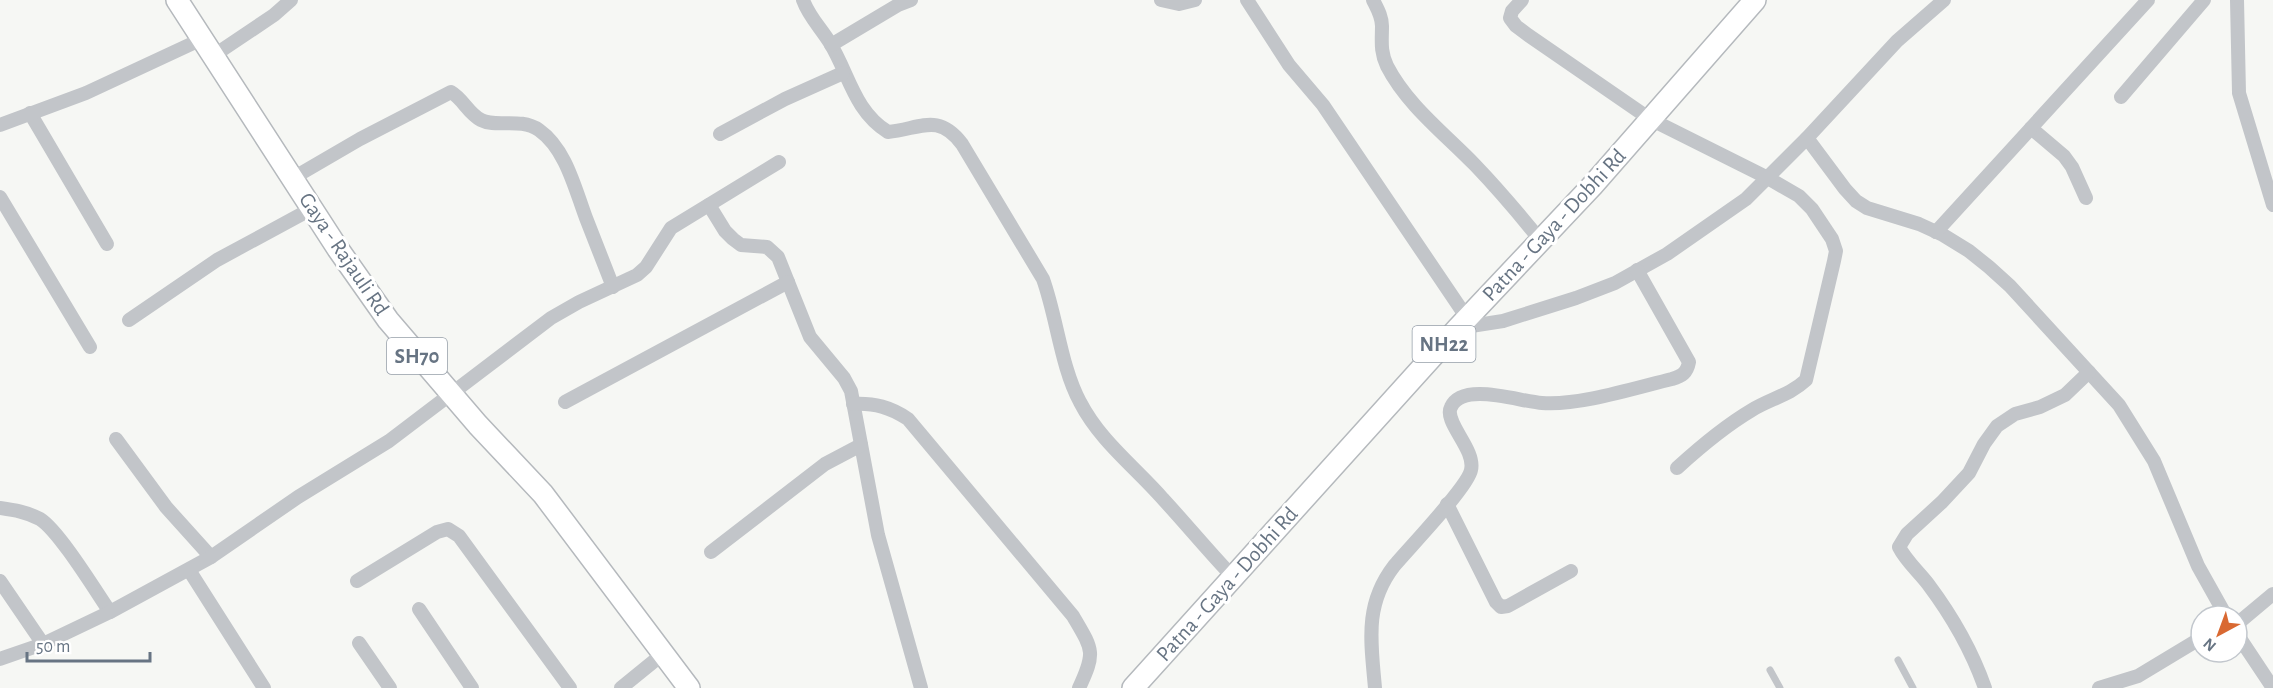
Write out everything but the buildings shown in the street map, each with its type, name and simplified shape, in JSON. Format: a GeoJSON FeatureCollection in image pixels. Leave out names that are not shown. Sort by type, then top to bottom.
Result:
{"type":"FeatureCollection","features":[{"type":"Feature","properties":{"kind":"main road","name":"Gaya - Rajauli Rd"},"geometry":{"type":"LineString","coordinates":[[177,0],[355,274],[388,320],[450,393],[543,495],[689,688]]}},
{"type":"Feature","properties":{"kind":"main road","name":"Patna - Gaya - Dobhi Rd"},"geometry":{"type":"LineString","coordinates":[[1133,688],[1463,323],[1541,241],[1755,0]]}},
{"type":"Feature","properties":{"kind":"street"},"geometry":{"type":"LineString","coordinates":[[0,125],[208,47],[274,15],[291,0]]}},
{"type":"Feature","properties":{"kind":"street"},"geometry":{"type":"LineString","coordinates":[[803,0],[831,45],[843,73],[864,110],[877,125],[888,132],[930,123],[942,126],[955,134],[969,154],[999,210],[1043,279],[1073,388],[1088,416],[1113,449],[1163,498],[1196,538],[1233,577]]}},
{"type":"Feature","properties":{"kind":"street"},"geometry":{"type":"LineString","coordinates":[[831,45],[898,5],[911,0]]}},
{"type":"Feature","properties":{"kind":"street"},"geometry":{"type":"LineString","coordinates":[[1161,0],[1179,4],[1195,0]]}},
{"type":"Feature","properties":{"kind":"street"},"geometry":{"type":"LineString","coordinates":[[1247,0],[1289,65],[1323,105],[1463,323],[1491,324],[1598,290],[1667,254],[1726,214],[1746,199],[1807,138],[1897,41],[1944,0]]}},
{"type":"Feature","properties":{"kind":"street"},"geometry":{"type":"LineString","coordinates":[[1373,0],[1380,13],[1382,25],[1381,52],[1405,92],[1429,120],[1477,167],[1541,241]]}},
{"type":"Feature","properties":{"kind":"street"},"geometry":{"type":"LineString","coordinates":[[1522,0],[1512,11],[1510,18],[1516,26],[1650,119],[1766,177],[1798,196],[1812,209],[1832,239],[1836,251],[1806,380],[1799,387],[1753,409],[1736,420],[1677,468]]}},
{"type":"Feature","properties":{"kind":"street"},"geometry":{"type":"LineString","coordinates":[[1936,232],[2148,0]]}},
{"type":"Feature","properties":{"kind":"street"},"geometry":{"type":"LineString","coordinates":[[2121,97],[2204,0]]}},
{"type":"Feature","properties":{"kind":"street"},"geometry":{"type":"LineString","coordinates":[[2237,0],[2239,93],[2273,205]]}},
{"type":"Feature","properties":{"kind":"street"},"geometry":{"type":"LineString","coordinates":[[720,134],[785,99],[843,73]]}},
{"type":"Feature","properties":{"kind":"street"},"geometry":{"type":"LineString","coordinates":[[293,178],[450,92],[459,97],[482,121],[518,122],[538,129],[548,138],[563,159],[613,287]]}},
{"type":"Feature","properties":{"kind":"street"},"geometry":{"type":"LineString","coordinates":[[30,112],[107,244]]}},
{"type":"Feature","properties":{"kind":"street"},"geometry":{"type":"LineString","coordinates":[[2031,128],[2064,156],[2072,167],[2086,198]]}},
{"type":"Feature","properties":{"kind":"street"},"geometry":{"type":"LineString","coordinates":[[1807,138],[1856,201],[1868,208],[1919,224],[1936,232],[1969,251],[2010,286],[2119,405],[2154,461],[2198,566],[2219,604]]}},
{"type":"Feature","properties":{"kind":"street"},"geometry":{"type":"LineString","coordinates":[[0,659],[43,644],[110,612],[211,557],[298,497],[388,441],[551,318],[636,275],[646,267],[671,228],[779,162]]}},
{"type":"Feature","properties":{"kind":"street"},"geometry":{"type":"LineString","coordinates":[[0,197],[90,347]]}},
{"type":"Feature","properties":{"kind":"street"},"geometry":{"type":"LineString","coordinates":[[709,205],[725,231],[733,239],[741,245],[761,245],[773,251],[778,257],[810,336],[844,378],[851,391],[878,535],[921,688]]}},
{"type":"Feature","properties":{"kind":"street"},"geometry":{"type":"LineString","coordinates":[[129,320],[217,260],[313,208]]}},
{"type":"Feature","properties":{"kind":"street"},"geometry":{"type":"LineString","coordinates":[[1375,688],[1371,624],[1377,594],[1394,566],[1447,504],[1471,470],[1469,453],[1450,415],[1451,405],[1455,401],[1486,393],[1539,403],[1570,402],[1672,379],[1682,376],[1688,370],[1689,362],[1637,270]]}},
{"type":"Feature","properties":{"kind":"street"},"geometry":{"type":"LineString","coordinates":[[566,402],[788,282]]}},
{"type":"Feature","properties":{"kind":"street"},"geometry":{"type":"LineString","coordinates":[[1985,688],[1975,662],[1953,622],[1928,584],[1899,547],[1907,534],[1969,473],[1984,444],[2005,419],[2040,407],[2065,395],[2089,372]]}},
{"type":"Feature","properties":{"kind":"street"},"geometry":{"type":"LineString","coordinates":[[853,404],[875,404],[886,407],[908,419],[1073,616],[1091,650],[1091,660],[1079,688]]}},
{"type":"Feature","properties":{"kind":"street"},"geometry":{"type":"LineString","coordinates":[[116,439],[166,507],[211,557]]}},
{"type":"Feature","properties":{"kind":"street"},"geometry":{"type":"LineString","coordinates":[[711,552],[825,464],[861,445]]}},
{"type":"Feature","properties":{"kind":"street"},"geometry":{"type":"LineString","coordinates":[[1447,504],[1496,602],[1501,607],[1508,606],[1571,572]]}},
{"type":"Feature","properties":{"kind":"street"},"geometry":{"type":"LineString","coordinates":[[0,508],[26,512],[42,520],[55,534],[110,612]]}},
{"type":"Feature","properties":{"kind":"street"},"geometry":{"type":"LineString","coordinates":[[357,581],[437,532],[448,529],[459,536],[570,688]]}},
{"type":"Feature","properties":{"kind":"street"},"geometry":{"type":"LineString","coordinates":[[189,570],[264,688]]}},
{"type":"Feature","properties":{"kind":"street"},"geometry":{"type":"LineString","coordinates":[[0,580],[43,644]]}},
{"type":"Feature","properties":{"kind":"street"},"geometry":{"type":"LineString","coordinates":[[2249,614],[2273,594]]}},
{"type":"Feature","properties":{"kind":"street"},"geometry":{"type":"LineString","coordinates":[[419,609],[472,688]]}},
{"type":"Feature","properties":{"kind":"street"},"geometry":{"type":"LineString","coordinates":[[359,643],[390,688]]}},
{"type":"Feature","properties":{"kind":"street"},"geometry":{"type":"LineString","coordinates":[[2099,688],[2138,676],[2189,645]]}},
{"type":"Feature","properties":{"kind":"street"},"geometry":{"type":"LineString","coordinates":[[2249,652],[2273,688]]}},
{"type":"Feature","properties":{"kind":"street"},"geometry":{"type":"LineString","coordinates":[[621,688],[664,653]]}},
{"type":"Feature","properties":{"kind":"lane"},"geometry":{"type":"LineString","coordinates":[[1898,660],[1913,688]]}},
{"type":"Feature","properties":{"kind":"lane"},"geometry":{"type":"LineString","coordinates":[[1770,670],[1780,688]]}}]}
